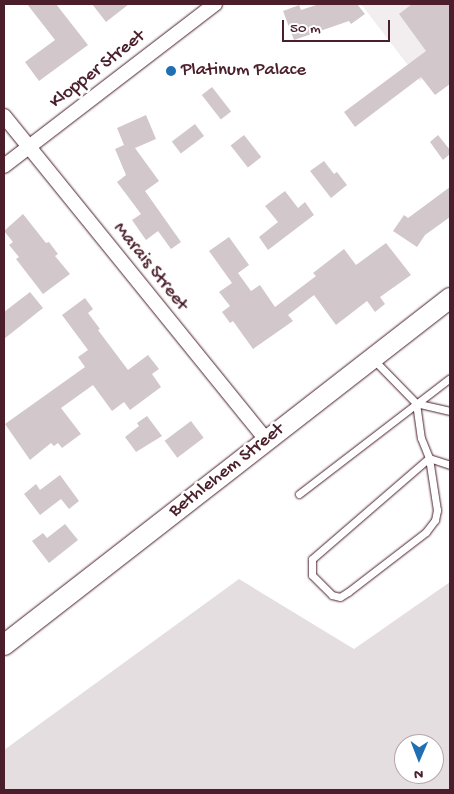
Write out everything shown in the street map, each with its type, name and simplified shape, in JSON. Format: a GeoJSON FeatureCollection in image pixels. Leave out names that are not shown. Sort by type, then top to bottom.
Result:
{"type":"FeatureCollection","features":[{"type":"Feature","properties":{"kind":"main road","name":"Bethlehem Street"},"geometry":{"type":"LineString","coordinates":[[4,645],[450,298]]}},
{"type":"Feature","properties":{"kind":"street","name":"Klopper Street"},"geometry":{"type":"LineString","coordinates":[[4,166],[215,4]]}},
{"type":"Feature","properties":{"kind":"street","name":"Marais Street"},"geometry":{"type":"LineString","coordinates":[[4,116],[267,441]]}},
{"type":"Feature","properties":{"kind":"lane"},"geometry":{"type":"LineString","coordinates":[[373,358],[416,403],[450,411]]}},
{"type":"Feature","properties":{"kind":"lane"},"geometry":{"type":"LineString","coordinates":[[299,494],[450,378]]}},
{"type":"Feature","properties":{"kind":"lane"},"geometry":{"type":"LineString","coordinates":[[416,403],[420,438],[428,458],[437,510],[435,520],[426,532],[348,592],[340,597],[332,595],[312,574],[312,559],[428,458]]}},
{"type":"Feature","properties":{"kind":"lane"},"geometry":{"type":"LineString","coordinates":[[428,458],[450,466]]}},
{"type":"Feature","properties":{"kind":"shaded area"},"geometry":{"type":"Polygon","coordinates":[[[361,4],[450,4],[450,58],[420,81],[361,4]]]}},
{"type":"Feature","properties":{"kind":"shaded area"},"geometry":{"type":"Polygon","coordinates":[[[239,579],[354,649],[450,582],[450,790],[4,790],[4,750],[239,579]]]}},
{"type":"Feature","properties":{"kind":"building"},"geometry":{"type":"Polygon","coordinates":[[[27,4],[56,4],[88,45],[39,81],[25,62],[55,40],[27,4]]]}},
{"type":"Feature","properties":{"kind":"building"},"geometry":{"type":"Polygon","coordinates":[[[92,4],[129,4],[106,22],[92,4]]]}},
{"type":"Feature","properties":{"kind":"building"},"geometry":{"type":"Polygon","coordinates":[[[319,4],[357,4],[365,14],[351,24],[349,21],[294,40],[283,11],[299,5],[301,10],[319,4]]]}},
{"type":"Feature","properties":{"kind":"building"},"geometry":{"type":"Polygon","coordinates":[[[412,4],[450,4],[450,84],[435,95],[421,77],[355,127],[344,112],[426,51],[399,14],[412,4]]]}},
{"type":"Feature","properties":{"kind":"building"},"geometry":{"type":"Polygon","coordinates":[[[212,87],[231,111],[221,119],[202,95],[212,87]]]}},
{"type":"Feature","properties":{"kind":"building"},"geometry":{"type":"Polygon","coordinates":[[[146,115],[156,139],[135,148],[159,181],[145,191],[181,242],[171,249],[158,231],[146,240],[132,220],[141,214],[117,182],[126,175],[115,149],[124,145],[117,128],[146,115]]]}},
{"type":"Feature","properties":{"kind":"building"},"geometry":{"type":"Polygon","coordinates":[[[195,124],[204,136],[181,153],[172,141],[195,124]]]}},
{"type":"Feature","properties":{"kind":"building"},"geometry":{"type":"Polygon","coordinates":[[[244,135],[261,157],[248,168],[231,145],[244,135]]]}},
{"type":"Feature","properties":{"kind":"building"},"geometry":{"type":"Polygon","coordinates":[[[438,135],[450,150],[450,154],[443,160],[430,142],[438,135]]]}},
{"type":"Feature","properties":{"kind":"building"},"geometry":{"type":"Polygon","coordinates":[[[324,161],[334,174],[337,172],[347,185],[331,198],[310,171],[324,161]]]}},
{"type":"Feature","properties":{"kind":"building"},"geometry":{"type":"Polygon","coordinates":[[[450,187],[450,217],[425,235],[417,247],[393,231],[404,215],[408,218],[450,187]]]}},
{"type":"Feature","properties":{"kind":"building"},"geometry":{"type":"Polygon","coordinates":[[[285,191],[298,208],[305,202],[314,215],[268,250],[259,237],[278,222],[265,206],[285,191]]]}},
{"type":"Feature","properties":{"kind":"building"},"geometry":{"type":"Polygon","coordinates":[[[23,214],[46,243],[49,242],[58,254],[55,256],[70,274],[43,294],[16,259],[19,257],[9,245],[13,242],[4,231],[23,214]]]}},
{"type":"Feature","properties":{"kind":"building"},"geometry":{"type":"Polygon","coordinates":[[[229,237],[249,265],[238,273],[251,291],[260,285],[275,307],[316,276],[313,273],[344,249],[356,265],[386,243],[411,275],[380,297],[385,304],[375,312],[367,301],[336,325],[314,295],[288,315],[293,321],[253,349],[233,321],[230,323],[222,312],[230,306],[219,292],[232,283],[209,251],[229,237]]]}},
{"type":"Feature","properties":{"kind":"building"},"geometry":{"type":"Polygon","coordinates":[[[30,292],[43,308],[4,339],[4,312],[30,292]]]}},
{"type":"Feature","properties":{"kind":"building"},"geometry":{"type":"Polygon","coordinates":[[[85,298],[93,309],[88,313],[100,329],[98,330],[128,370],[148,355],[159,369],[152,374],[161,387],[130,410],[124,402],[112,411],[93,385],[61,408],[81,434],[62,448],[58,443],[54,446],[51,443],[30,460],[5,424],[85,367],[78,357],[88,350],[62,315],[85,298]]]}},
{"type":"Feature","properties":{"kind":"building"},"geometry":{"type":"Polygon","coordinates":[[[147,416],[162,436],[136,452],[125,437],[139,426],[137,423],[147,416]]]}},
{"type":"Feature","properties":{"kind":"building"},"geometry":{"type":"Polygon","coordinates":[[[191,421],[204,438],[177,458],[165,441],[191,421]]]}},
{"type":"Feature","properties":{"kind":"building"},"geometry":{"type":"Polygon","coordinates":[[[60,475],[79,501],[69,509],[61,499],[40,515],[24,494],[36,484],[40,490],[60,475]]]}},
{"type":"Feature","properties":{"kind":"building"},"geometry":{"type":"Polygon","coordinates":[[[65,524],[78,540],[49,563],[32,541],[43,533],[47,538],[65,524]]]}},
{"type":"Feature","properties":{"kind":"place","name":"Platinum Palace"},"geometry":{"type":"Point","coordinates":[171,71]}}]}
